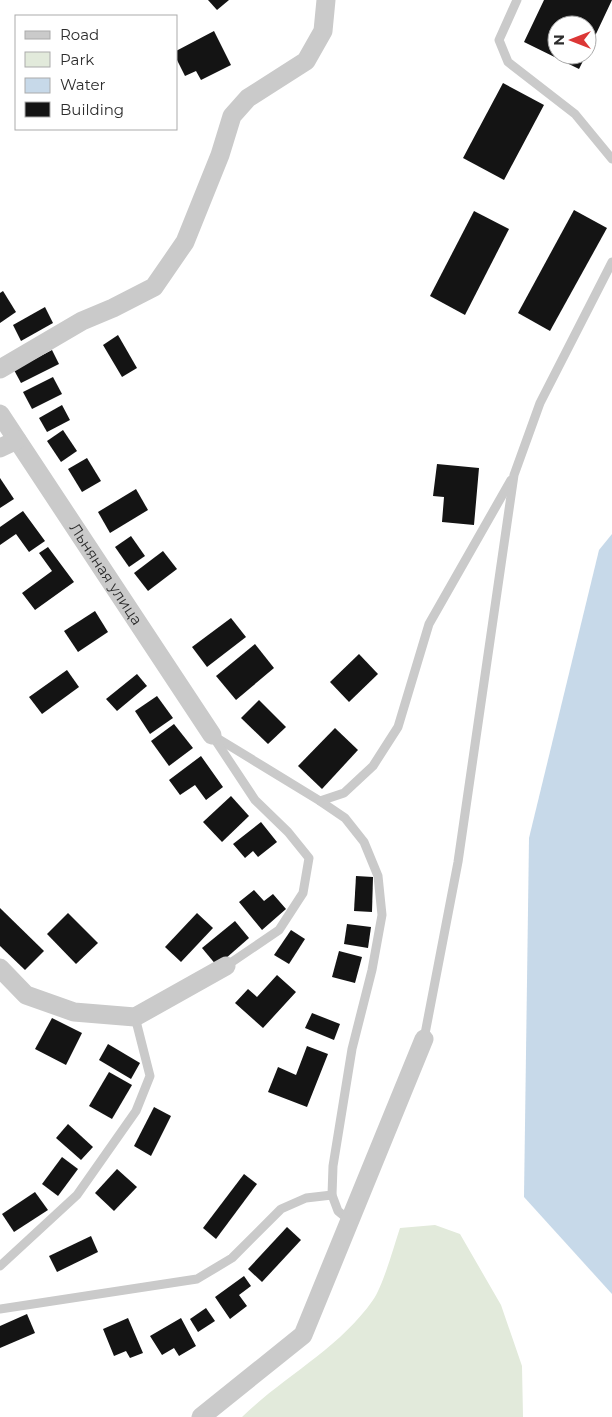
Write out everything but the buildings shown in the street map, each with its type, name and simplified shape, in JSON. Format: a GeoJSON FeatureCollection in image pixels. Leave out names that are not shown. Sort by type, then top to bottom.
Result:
{"type":"FeatureCollection","features":[{"type":"Feature","properties":{"kind":"street"},"geometry":{"type":"LineString","coordinates":[[0,369],[82,321],[154,287],[186,242],[220,154],[232,116],[248,98],[306,60],[322,32],[326,0]]}},
{"type":"Feature","properties":{"kind":"street","name":"Льняная улица"},"geometry":{"type":"LineString","coordinates":[[0,414],[212,735]]}},
{"type":"Feature","properties":{"kind":"street"},"geometry":{"type":"LineString","coordinates":[[0,448],[17,440]]}},
{"type":"Feature","properties":{"kind":"street"},"geometry":{"type":"LineString","coordinates":[[0,968],[26,995],[74,1012],[135,1017],[226,966]]}},
{"type":"Feature","properties":{"kind":"street"},"geometry":{"type":"LineString","coordinates":[[201,1417],[303,1335],[424,1040]]}},
{"type":"Feature","properties":{"kind":"lane"},"geometry":{"type":"LineString","coordinates":[[517,0],[499,40],[508,62],[575,114],[612,159]]}},
{"type":"Feature","properties":{"kind":"lane"},"geometry":{"type":"LineString","coordinates":[[320,801],[344,793],[373,766],[398,727],[429,624],[514,475],[540,403],[612,262]]}},
{"type":"Feature","properties":{"kind":"lane"},"geometry":{"type":"LineString","coordinates":[[424,1040],[458,862],[514,475]]}},
{"type":"Feature","properties":{"kind":"lane"},"geometry":{"type":"LineString","coordinates":[[212,735],[345,818],[364,842],[378,876],[382,915],[340,1117],[333,1166],[332,1195],[338,1211],[349,1220]]}},
{"type":"Feature","properties":{"kind":"lane"},"geometry":{"type":"LineString","coordinates":[[212,735],[255,800],[288,832],[309,858],[303,893],[279,930],[226,966]]}},
{"type":"Feature","properties":{"kind":"lane"},"geometry":{"type":"LineString","coordinates":[[0,1266],[77,1196],[136,1111],[150,1076],[135,1017]]}},
{"type":"Feature","properties":{"kind":"lane"},"geometry":{"type":"LineString","coordinates":[[0,1310],[197,1279],[232,1258],[281,1209],[306,1198],[332,1195]]}},
{"type":"Feature","properties":{"kind":"green space"},"geometry":{"type":"Polygon","coordinates":[[[435,1225],[460,1234],[501,1305],[522,1366],[523,1417],[242,1417],[275,1388],[328,1348],[359,1317],[377,1294],[400,1228],[435,1225]]]}},
{"type":"Feature","properties":{"kind":"water"},"geometry":{"type":"Polygon","coordinates":[[[612,534],[612,1294],[524,1197],[529,838],[599,550],[612,534]]]}}]}
